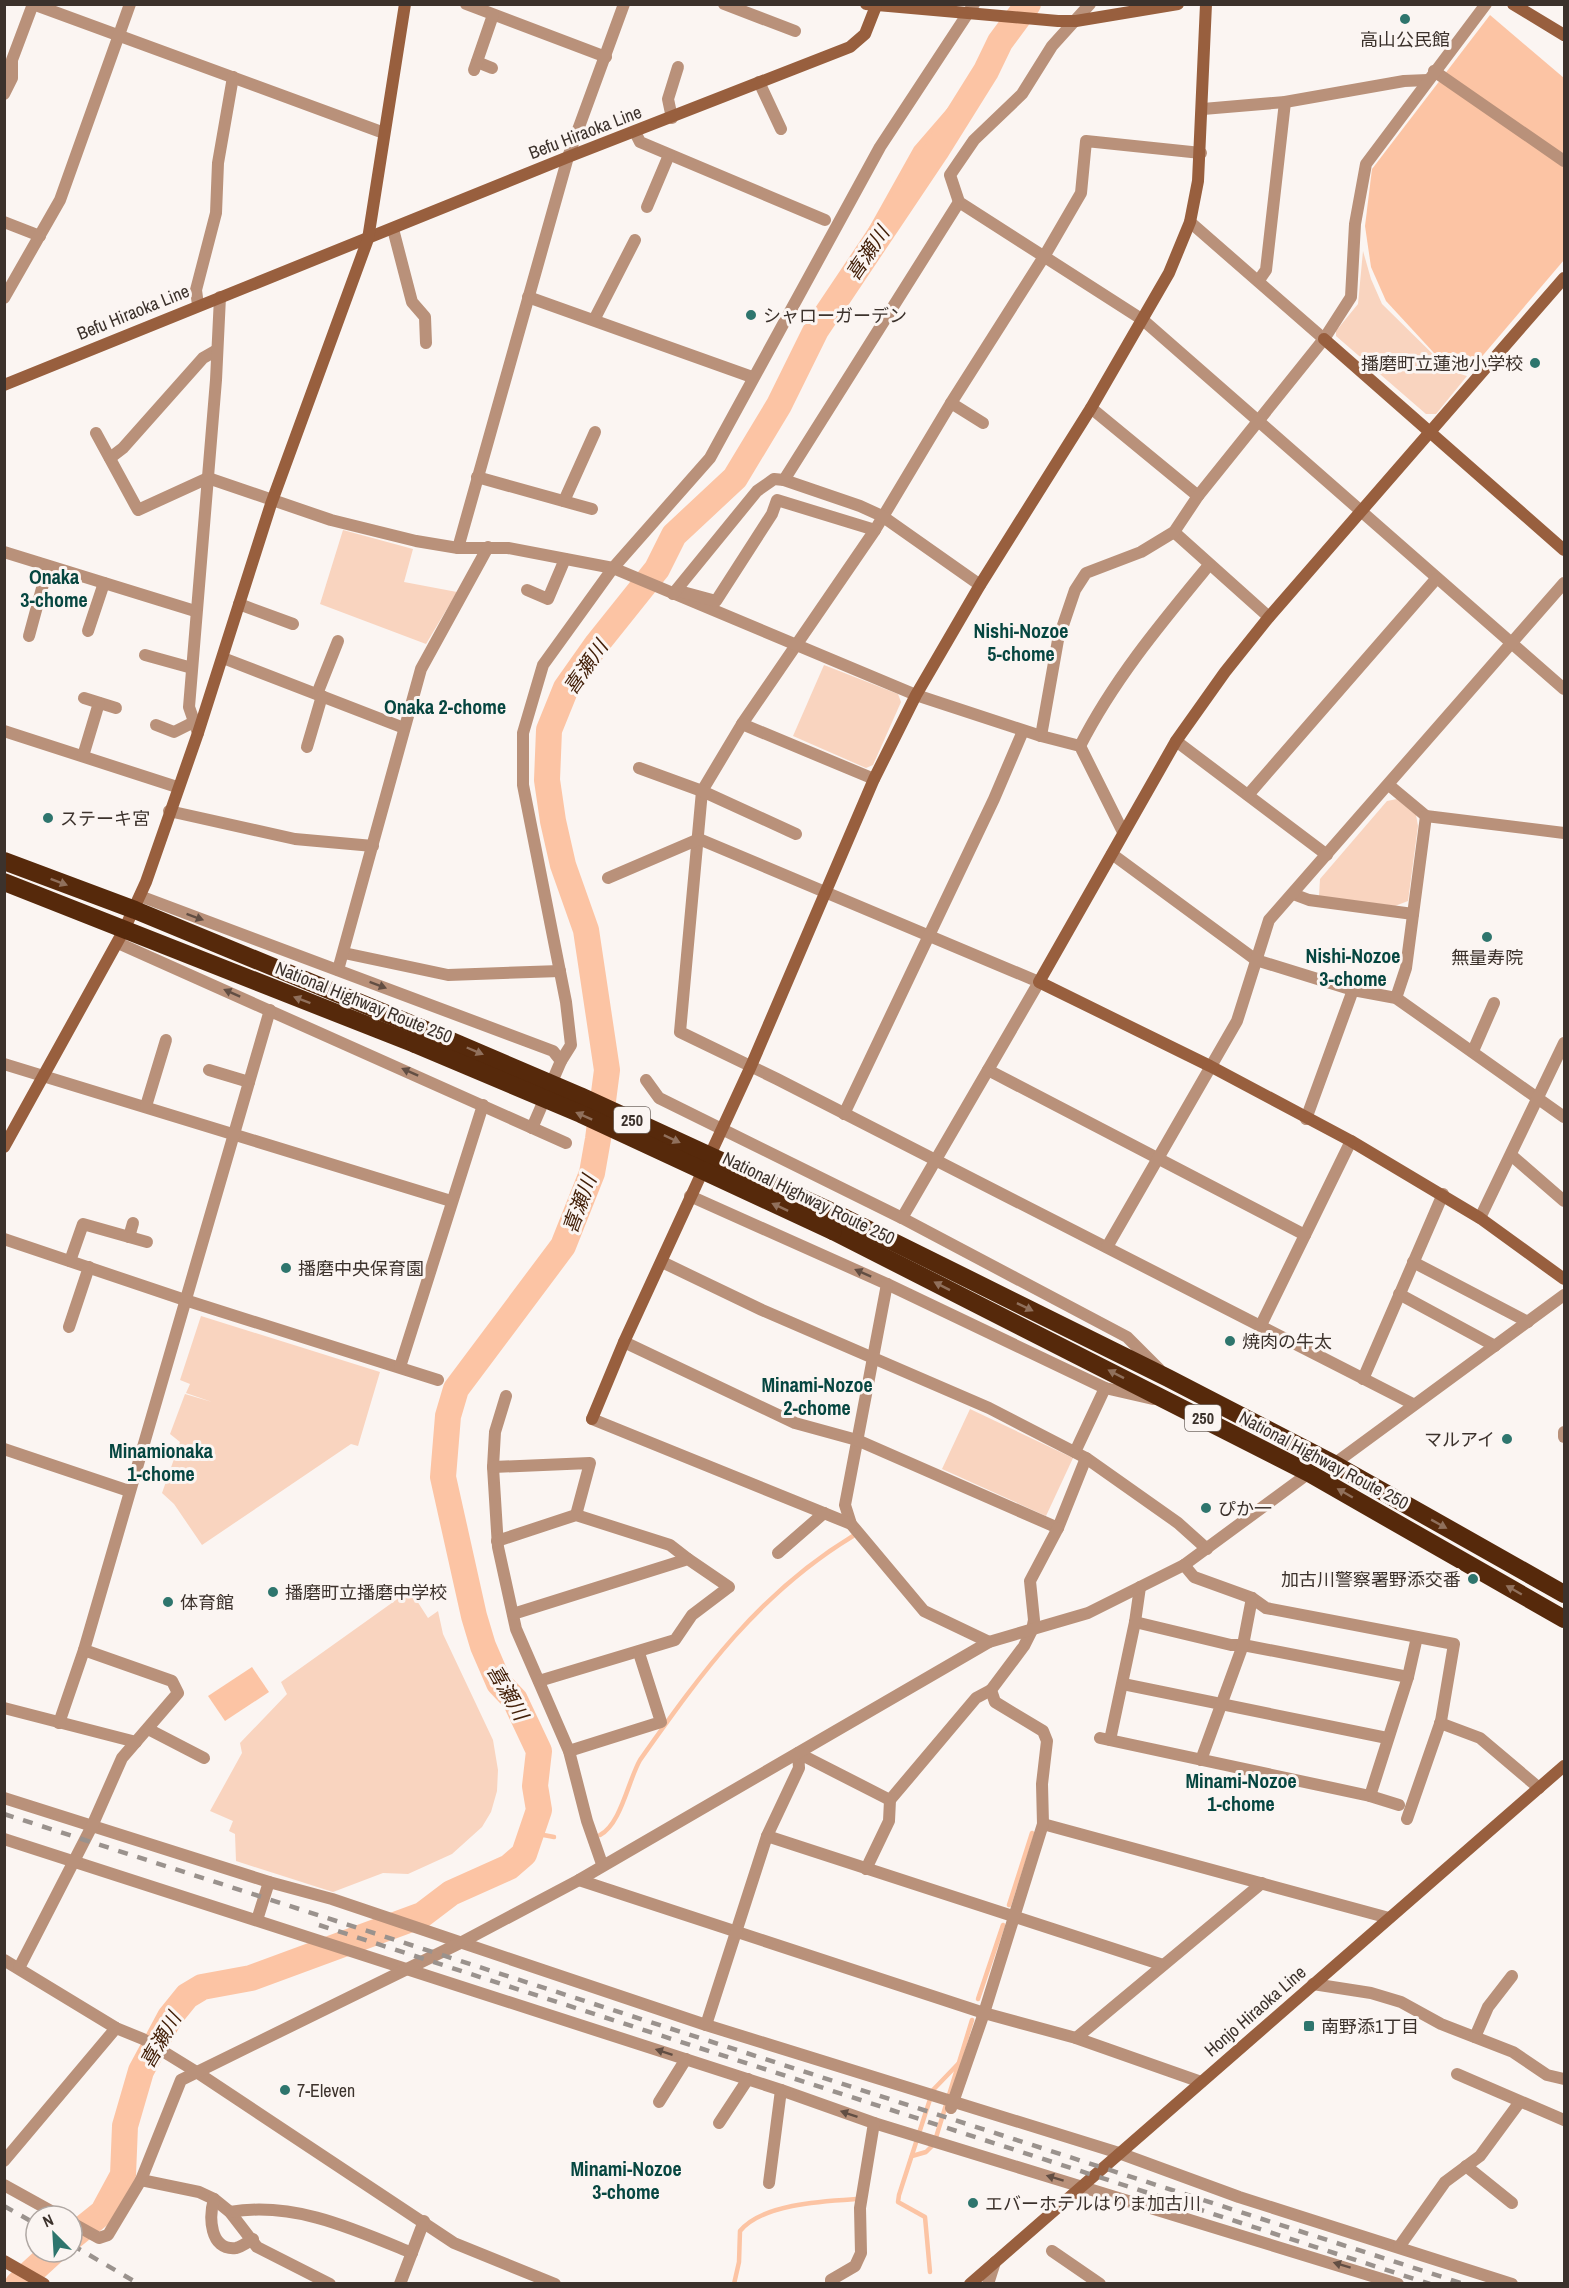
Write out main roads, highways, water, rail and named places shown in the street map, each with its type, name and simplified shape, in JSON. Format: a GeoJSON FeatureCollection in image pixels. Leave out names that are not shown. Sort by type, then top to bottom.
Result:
{"type":"FeatureCollection","features":[{"type":"Feature","properties":{"kind":"highway","name":"National Highway Route 250"},"geometry":{"type":"LineString","coordinates":[[4,861],[138,903],[581,1114],[837,1224],[1168,1378],[1334,1464],[1564,1594]]}},
{"type":"Feature","properties":{"kind":"highway","name":"National Highway Route 250"},"geometry":{"type":"LineString","coordinates":[[4,882],[121,936],[418,1036]]}},
{"type":"Feature","properties":{"kind":"highway","name":"National Highway Route 250"},"geometry":{"type":"LineString","coordinates":[[837,1224],[1310,1473],[1564,1619]]}},
{"type":"Feature","properties":{"kind":"water"},"geometry":{"type":"Polygon","coordinates":[[[1019,5],[1035,5],[1000,42],[986,71],[936,151],[855,271],[857,249],[914,147],[965,88],[1019,5]]]}},
{"type":"Feature","properties":{"kind":"water"},"geometry":{"type":"Polygon","coordinates":[[[1490,15],[1564,78],[1564,260],[1467,374],[1446,366],[1386,301],[1371,267],[1365,226],[1372,169],[1490,15]]]}},
{"type":"Feature","properties":{"kind":"water"},"geometry":{"type":"Polygon","coordinates":[[[252,1667],[269,1692],[225,1721],[208,1696],[252,1667]]]}},
{"type":"Feature","properties":{"kind":"waterway","name":"喜瀬川"},"geometry":{"type":"LineString","coordinates":[[84,2227],[103,2212],[123,2175],[125,2126],[141,2071],[170,2017],[187,1996],[202,1987],[251,1978],[422,1915],[451,1893],[509,1867],[524,1854],[539,1810],[535,1786],[539,1751],[515,1700],[499,1683],[483,1646],[474,1616],[443,1477],[448,1416],[456,1389],[563,1246],[592,1173],[598,1139],[607,1070],[586,930],[563,865],[553,821],[547,780],[549,730],[566,688],[597,644],[657,569],[674,535],[735,478],[779,405],[816,330],[936,151],[986,71],[1000,42],[1028,4]]}},
{"type":"Feature","properties":{"kind":"waterway"},"geometry":{"type":"LineString","coordinates":[[600,1835],[619,1812],[640,1760],[686,1696],[734,1636],[789,1583],[819,1558],[853,1536]]}},
{"type":"Feature","properties":{"kind":"waterway"},"geometry":{"type":"LineString","coordinates":[[533,1833],[554,1837]]}},
{"type":"Feature","properties":{"kind":"waterway"},"geometry":{"type":"LineString","coordinates":[[1009,1905],[1032,1833]]}},
{"type":"Feature","properties":{"kind":"waterway"},"geometry":{"type":"LineString","coordinates":[[978,1999],[1003,1925]]}},
{"type":"Feature","properties":{"kind":"waterway"},"geometry":{"type":"LineString","coordinates":[[912,2156],[926,2152],[934,2144],[972,2020]]}},
{"type":"Feature","properties":{"kind":"waterway"},"geometry":{"type":"LineString","coordinates":[[930,2272],[925,2217],[898,2202],[933,2090],[958,2064]]}},
{"type":"Feature","properties":{"kind":"waterway"},"geometry":{"type":"LineString","coordinates":[[734,2284],[739,2262],[740,2231],[750,2222],[763,2215],[794,2206],[856,2199]]}},
{"type":"Feature","properties":{"kind":"waterway","name":"喜瀬川"},"geometry":{"type":"LineString","coordinates":[[18,2284],[40,2264]]}},
{"type":"Feature","properties":{"kind":"railway"},"geometry":{"type":"LineString","coordinates":[[4,1814],[1464,2284]]}},
{"type":"Feature","properties":{"kind":"railway"},"geometry":{"type":"LineString","coordinates":[[319,1925],[1430,2284]]}},
{"type":"Feature","properties":{"kind":"railway"},"geometry":{"type":"LineString","coordinates":[[4,2206],[24,2217]]}},
{"type":"Feature","properties":{"kind":"railway"},"geometry":{"type":"LineString","coordinates":[[84,2252],[139,2284]]}},
{"type":"Feature","properties":{"kind":"place","name":"高山公民館"},"geometry":{"type":"Point","coordinates":[1405,19]}},
{"type":"Feature","properties":{"kind":"place","name":"シャローガーデン"},"geometry":{"type":"Point","coordinates":[751,315]}},
{"type":"Feature","properties":{"kind":"place","name":"播磨町立蓮池小学校"},"geometry":{"type":"Point","coordinates":[1535,363]}},
{"type":"Feature","properties":{"kind":"place","name":"ステーキ宮"},"geometry":{"type":"Point","coordinates":[48,818]}},
{"type":"Feature","properties":{"kind":"place","name":"無量寿院"},"geometry":{"type":"Point","coordinates":[1487,937]}},
{"type":"Feature","properties":{"kind":"place","name":"播磨中央保育園"},"geometry":{"type":"Point","coordinates":[286,1268]}},
{"type":"Feature","properties":{"kind":"place","name":"焼肉の牛太"},"geometry":{"type":"Point","coordinates":[1230,1341]}},
{"type":"Feature","properties":{"kind":"place","name":"マルアイ"},"geometry":{"type":"Point","coordinates":[1507,1439]}},
{"type":"Feature","properties":{"kind":"place","name":"ぴか一"},"geometry":{"type":"Point","coordinates":[1206,1508]}},
{"type":"Feature","properties":{"kind":"place","name":"加古川警察署野添交番"},"geometry":{"type":"Point","coordinates":[1473,1579]}},
{"type":"Feature","properties":{"kind":"place","name":"播磨町立播磨中学校"},"geometry":{"type":"Point","coordinates":[273,1592]}},
{"type":"Feature","properties":{"kind":"place","name":"体育館"},"geometry":{"type":"Point","coordinates":[168,1602]}},
{"type":"Feature","properties":{"kind":"place","name":"南野添1丁目"},"geometry":{"type":"Point","coordinates":[1309,2026]}},
{"type":"Feature","properties":{"kind":"place","name":"7-Eleven"},"geometry":{"type":"Point","coordinates":[285,2090]}},
{"type":"Feature","properties":{"kind":"place","name":"エバーホテルはりま加古川"},"geometry":{"type":"Point","coordinates":[973,2203]}},
{"type":"Feature","properties":{"kind":"district","name":"Onaka 3-chome"},"geometry":{"type":"Point","coordinates":[54,588]}},
{"type":"Feature","properties":{"kind":"district","name":"Nishi-Nozoe 5-chome"},"geometry":{"type":"Point","coordinates":[1021,642]}},
{"type":"Feature","properties":{"kind":"district","name":"Onaka 2-chome"},"geometry":{"type":"Point","coordinates":[445,706]}},
{"type":"Feature","properties":{"kind":"district","name":"Nishi-Nozoe 3-chome"},"geometry":{"type":"Point","coordinates":[1353,966]}},
{"type":"Feature","properties":{"kind":"district","name":"Minami-Nozoe 2-chome"},"geometry":{"type":"Point","coordinates":[817,1396]}},
{"type":"Feature","properties":{"kind":"district","name":"Minamionaka 1-chome"},"geometry":{"type":"Point","coordinates":[161,1462]}},
{"type":"Feature","properties":{"kind":"district","name":"Minami-Nozoe 1-chome"},"geometry":{"type":"Point","coordinates":[1241,1792]}},
{"type":"Feature","properties":{"kind":"district","name":"Minami-Nozoe 3-chome"},"geometry":{"type":"Point","coordinates":[626,2180]}}]}
